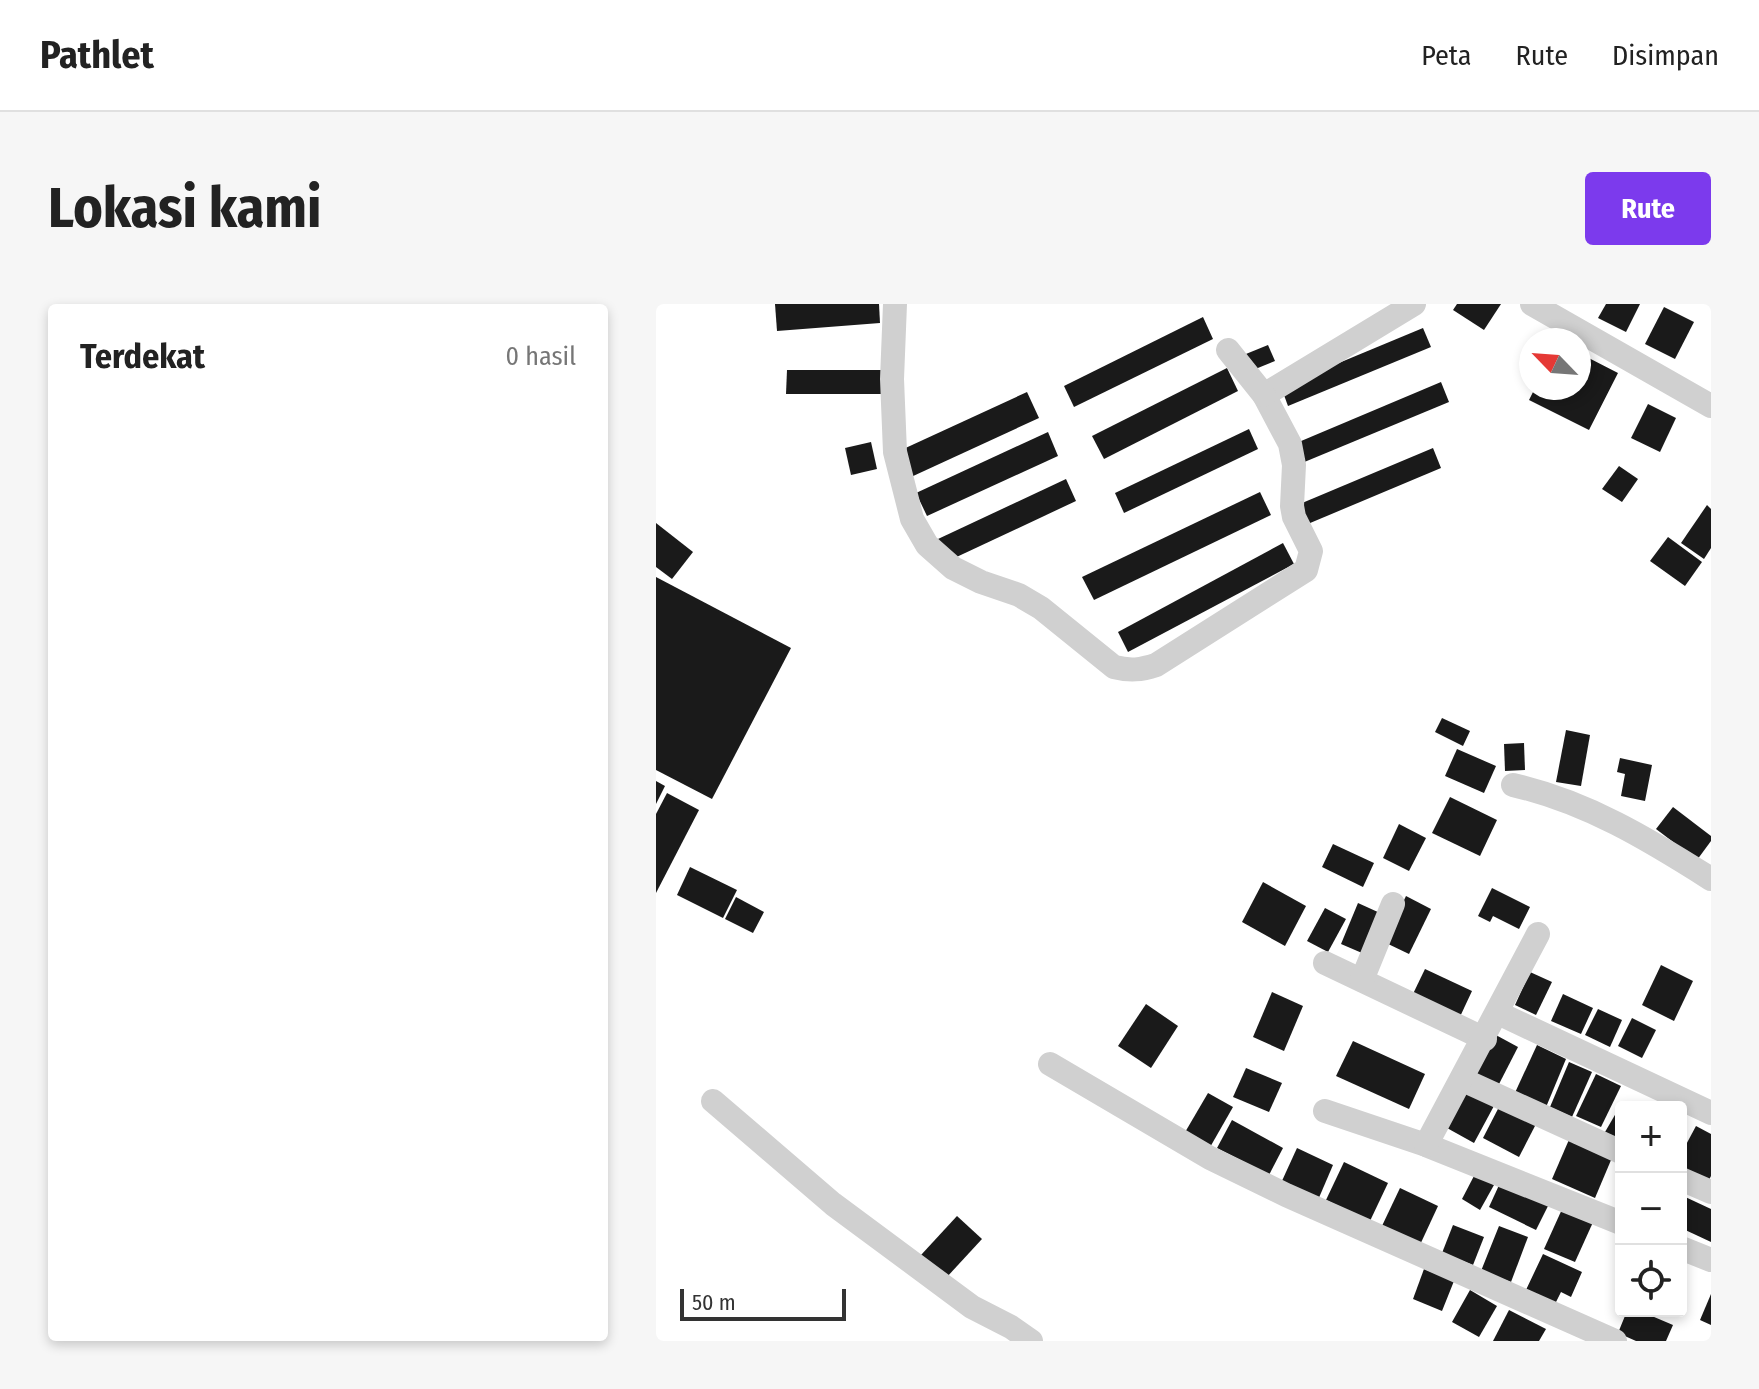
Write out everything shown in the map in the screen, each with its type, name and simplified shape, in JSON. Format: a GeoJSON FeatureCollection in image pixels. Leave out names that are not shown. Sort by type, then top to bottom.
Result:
{"type":"FeatureCollection","features":[{"type":"Feature","properties":{"kind":"street"},"geometry":{"type":"LineString","coordinates":[[895,304],[892,379],[895,452],[912,519],[927,545],[953,568],[1019,595],[1041,608],[1114,667],[1128,670],[1142,670],[1156,665],[1306,570],[1311,551],[1294,517],[1294,465],[1290,444],[1264,395],[1228,350]]}},
{"type":"Feature","properties":{"kind":"street"},"geometry":{"type":"LineString","coordinates":[[1264,395],[1414,304]]}},
{"type":"Feature","properties":{"kind":"street"},"geometry":{"type":"LineString","coordinates":[[1532,304],[1711,406]]}},
{"type":"Feature","properties":{"kind":"street"},"geometry":{"type":"LineString","coordinates":[[1513,785],[1548,793],[1608,818],[1711,879]]}},
{"type":"Feature","properties":{"kind":"street"},"geometry":{"type":"LineString","coordinates":[[1362,980],[1393,904]]}},
{"type":"Feature","properties":{"kind":"street"},"geometry":{"type":"LineString","coordinates":[[1426,1145],[1485,1039],[1538,934]]}},
{"type":"Feature","properties":{"kind":"street"},"geometry":{"type":"LineString","coordinates":[[1325,963],[1485,1039]]}},
{"type":"Feature","properties":{"kind":"street"},"geometry":{"type":"LineString","coordinates":[[1498,1013],[1711,1113]]}},
{"type":"Feature","properties":{"kind":"street"},"geometry":{"type":"LineString","coordinates":[[1050,1064],[1223,1165],[1615,1341]]}},
{"type":"Feature","properties":{"kind":"street"},"geometry":{"type":"LineString","coordinates":[[1463,1080],[1615,1149]]}},
{"type":"Feature","properties":{"kind":"street"},"geometry":{"type":"LineString","coordinates":[[713,1101],[833,1204],[972,1307],[1031,1341]]}},
{"type":"Feature","properties":{"kind":"street"},"geometry":{"type":"LineString","coordinates":[[1325,1111],[1426,1145],[1615,1221]]}},
{"type":"Feature","properties":{"kind":"street"},"geometry":{"type":"LineString","coordinates":[[1687,1182],[1711,1192]]}},
{"type":"Feature","properties":{"kind":"street"},"geometry":{"type":"LineString","coordinates":[[1687,1250],[1711,1260]]}},
{"type":"Feature","properties":{"kind":"building"},"geometry":{"type":"Polygon","coordinates":[[[775,304],[879,304],[880,323],[777,331],[775,304]]]}},
{"type":"Feature","properties":{"kind":"building"},"geometry":{"type":"Polygon","coordinates":[[[1457,304],[1501,304],[1484,330],[1453,310],[1457,304]]]}},
{"type":"Feature","properties":{"kind":"building"},"geometry":{"type":"Polygon","coordinates":[[[1606,304],[1640,304],[1626,332],[1598,318],[1606,304]]]}},
{"type":"Feature","properties":{"kind":"building"},"geometry":{"type":"Polygon","coordinates":[[[1664,307],[1694,322],[1675,359],[1645,344],[1664,307]]]}},
{"type":"Feature","properties":{"kind":"building"},"geometry":{"type":"Polygon","coordinates":[[[1203,317],[1213,339],[1074,407],[1064,386],[1203,317]]]}},
{"type":"Feature","properties":{"kind":"building"},"geometry":{"type":"Polygon","coordinates":[[[1423,328],[1431,347],[1288,406],[1281,387],[1423,328]]]}},
{"type":"Feature","properties":{"kind":"building"},"geometry":{"type":"Polygon","coordinates":[[[1268,345],[1275,361],[1248,372],[1241,356],[1268,345]]]}},
{"type":"Feature","properties":{"kind":"building"},"geometry":{"type":"Polygon","coordinates":[[[1591,359],[1618,373],[1589,430],[1529,400],[1591,400],[1591,359]]]}},
{"type":"Feature","properties":{"kind":"building"},"geometry":{"type":"Polygon","coordinates":[[[1227,368],[1238,391],[1104,459],[1092,436],[1227,368]]]}},
{"type":"Feature","properties":{"kind":"building"},"geometry":{"type":"Polygon","coordinates":[[[787,370],[881,370],[881,394],[786,394],[787,370]]]}},
{"type":"Feature","properties":{"kind":"building"},"geometry":{"type":"Polygon","coordinates":[[[1441,382],[1449,402],[1302,463],[1294,444],[1441,382]]]}},
{"type":"Feature","properties":{"kind":"building"},"geometry":{"type":"Polygon","coordinates":[[[1027,392],[1039,418],[911,477],[899,451],[1027,392]]]}},
{"type":"Feature","properties":{"kind":"building"},"geometry":{"type":"Polygon","coordinates":[[[1648,404],[1676,418],[1660,452],[1631,438],[1648,404]]]}},
{"type":"Feature","properties":{"kind":"building"},"geometry":{"type":"Polygon","coordinates":[[[1249,429],[1258,449],[1124,513],[1115,493],[1249,429]]]}},
{"type":"Feature","properties":{"kind":"building"},"geometry":{"type":"Polygon","coordinates":[[[1048,432],[1058,456],[927,516],[916,493],[1048,432]]]}},
{"type":"Feature","properties":{"kind":"building"},"geometry":{"type":"Polygon","coordinates":[[[871,442],[877,469],[851,475],[845,448],[871,442]]]}},
{"type":"Feature","properties":{"kind":"building"},"geometry":{"type":"Polygon","coordinates":[[[1433,448],[1441,468],[1303,526],[1295,506],[1433,448]]]}},
{"type":"Feature","properties":{"kind":"building"},"geometry":{"type":"Polygon","coordinates":[[[1619,466],[1638,479],[1622,502],[1602,489],[1619,466]]]}},
{"type":"Feature","properties":{"kind":"building"},"geometry":{"type":"Polygon","coordinates":[[[1066,479],[1076,501],[948,561],[938,539],[1066,479]]]}},
{"type":"Feature","properties":{"kind":"building"},"geometry":{"type":"Polygon","coordinates":[[[1260,492],[1271,515],[1094,600],[1082,577],[1260,492]]]}},
{"type":"Feature","properties":{"kind":"building"},"geometry":{"type":"Polygon","coordinates":[[[1707,505],[1711,509],[1711,548],[1704,559],[1681,543],[1707,505]]]}},
{"type":"Feature","properties":{"kind":"building"},"geometry":{"type":"Polygon","coordinates":[[[656,523],[693,552],[672,579],[656,567],[656,523]]]}},
{"type":"Feature","properties":{"kind":"building"},"geometry":{"type":"Polygon","coordinates":[[[1668,537],[1702,562],[1685,586],[1650,561],[1668,537]]]}},
{"type":"Feature","properties":{"kind":"building"},"geometry":{"type":"Polygon","coordinates":[[[1283,543],[1294,564],[1128,652],[1118,632],[1283,543]]]}},
{"type":"Feature","properties":{"kind":"building"},"geometry":{"type":"Polygon","coordinates":[[[656,577],[791,648],[712,799],[656,770],[656,577]]]}},
{"type":"Feature","properties":{"kind":"building"},"geometry":{"type":"Polygon","coordinates":[[[1442,718],[1470,731],[1463,746],[1435,732],[1442,718]]]}},
{"type":"Feature","properties":{"kind":"building"},"geometry":{"type":"Polygon","coordinates":[[[1566,730],[1590,735],[1581,786],[1556,782],[1566,730]]]}},
{"type":"Feature","properties":{"kind":"building"},"geometry":{"type":"Polygon","coordinates":[[[1524,743],[1525,770],[1505,771],[1504,744],[1524,743]]]}},
{"type":"Feature","properties":{"kind":"building"},"geometry":{"type":"Polygon","coordinates":[[[1457,749],[1496,766],[1484,793],[1445,776],[1457,749]]]}},
{"type":"Feature","properties":{"kind":"building"},"geometry":{"type":"Polygon","coordinates":[[[1620,758],[1652,765],[1645,801],[1621,796],[1625,774],[1617,772],[1620,758]]]}},
{"type":"Feature","properties":{"kind":"building"},"geometry":{"type":"Polygon","coordinates":[[[656,781],[665,786],[656,804],[656,781]]]}},
{"type":"Feature","properties":{"kind":"building"},"geometry":{"type":"Polygon","coordinates":[[[667,793],[699,810],[656,893],[656,814],[667,793]]]}},
{"type":"Feature","properties":{"kind":"building"},"geometry":{"type":"Polygon","coordinates":[[[1450,797],[1497,820],[1480,856],[1432,833],[1450,797]]]}},
{"type":"Feature","properties":{"kind":"building"},"geometry":{"type":"Polygon","coordinates":[[[1673,807],[1711,836],[1711,841],[1697,860],[1656,829],[1673,807]]]}},
{"type":"Feature","properties":{"kind":"building"},"geometry":{"type":"Polygon","coordinates":[[[1399,824],[1426,838],[1409,871],[1383,858],[1399,824]]]}},
{"type":"Feature","properties":{"kind":"building"},"geometry":{"type":"Polygon","coordinates":[[[1333,844],[1374,863],[1363,887],[1322,867],[1333,844]]]}},
{"type":"Feature","properties":{"kind":"building"},"geometry":{"type":"Polygon","coordinates":[[[690,867],[737,890],[723,918],[677,895],[690,867]]]}},
{"type":"Feature","properties":{"kind":"building"},"geometry":{"type":"Polygon","coordinates":[[[1263,882],[1306,906],[1285,946],[1242,922],[1263,882]]]}},
{"type":"Feature","properties":{"kind":"building"},"geometry":{"type":"Polygon","coordinates":[[[1492,888],[1530,907],[1519,929],[1493,916],[1490,922],[1478,916],[1492,888]]]}},
{"type":"Feature","properties":{"kind":"building"},"geometry":{"type":"Polygon","coordinates":[[[1406,896],[1431,909],[1409,954],[1384,942],[1406,896]]]}},
{"type":"Feature","properties":{"kind":"building"},"geometry":{"type":"Polygon","coordinates":[[[736,897],[764,912],[753,933],[725,919],[736,897]]]}},
{"type":"Feature","properties":{"kind":"building"},"geometry":{"type":"Polygon","coordinates":[[[1358,903],[1380,913],[1362,953],[1341,944],[1358,903]]]}},
{"type":"Feature","properties":{"kind":"building"},"geometry":{"type":"Polygon","coordinates":[[[1325,908],[1346,919],[1328,952],[1307,941],[1325,908]]]}},
{"type":"Feature","properties":{"kind":"building"},"geometry":{"type":"Polygon","coordinates":[[[1661,965],[1693,981],[1674,1021],[1642,1005],[1661,965]]]}},
{"type":"Feature","properties":{"kind":"building"},"geometry":{"type":"Polygon","coordinates":[[[1425,969],[1472,991],[1458,1021],[1411,998],[1425,969]]]}},
{"type":"Feature","properties":{"kind":"building"},"geometry":{"type":"Polygon","coordinates":[[[1530,972],[1552,982],[1536,1015],[1515,1005],[1530,972]]]}},
{"type":"Feature","properties":{"kind":"building"},"geometry":{"type":"Polygon","coordinates":[[[1272,992],[1303,1006],[1284,1051],[1253,1037],[1272,992]]]}},
{"type":"Feature","properties":{"kind":"building"},"geometry":{"type":"Polygon","coordinates":[[[1563,994],[1593,1008],[1581,1034],[1551,1021],[1563,994]]]}},
{"type":"Feature","properties":{"kind":"building"},"geometry":{"type":"Polygon","coordinates":[[[1146,1004],[1178,1026],[1151,1068],[1118,1046],[1146,1004]]]}},
{"type":"Feature","properties":{"kind":"building"},"geometry":{"type":"Polygon","coordinates":[[[1598,1009],[1622,1020],[1610,1047],[1585,1035],[1598,1009]]]}},
{"type":"Feature","properties":{"kind":"building"},"geometry":{"type":"Polygon","coordinates":[[[1632,1018],[1656,1030],[1642,1058],[1618,1046],[1632,1018]]]}},
{"type":"Feature","properties":{"kind":"building"},"geometry":{"type":"Polygon","coordinates":[[[1494,1034],[1518,1047],[1498,1086],[1474,1074],[1494,1034]]]}},
{"type":"Feature","properties":{"kind":"building"},"geometry":{"type":"Polygon","coordinates":[[[1353,1041],[1425,1074],[1409,1109],[1336,1076],[1353,1041]]]}},
{"type":"Feature","properties":{"kind":"building"},"geometry":{"type":"Polygon","coordinates":[[[1537,1045],[1566,1059],[1544,1112],[1513,1097],[1537,1045]]]}},
{"type":"Feature","properties":{"kind":"building"},"geometry":{"type":"Polygon","coordinates":[[[1569,1062],[1592,1072],[1572,1117],[1550,1107],[1569,1062]]]}},
{"type":"Feature","properties":{"kind":"building"},"geometry":{"type":"Polygon","coordinates":[[[1246,1068],[1282,1083],[1269,1112],[1233,1097],[1246,1068]]]}},
{"type":"Feature","properties":{"kind":"building"},"geometry":{"type":"Polygon","coordinates":[[[1596,1074],[1621,1086],[1601,1127],[1576,1116],[1596,1074]]]}},
{"type":"Feature","properties":{"kind":"building"},"geometry":{"type":"Polygon","coordinates":[[[1468,1089],[1495,1104],[1474,1143],[1447,1128],[1468,1089]]]}},
{"type":"Feature","properties":{"kind":"building"},"geometry":{"type":"Polygon","coordinates":[[[1208,1093],[1233,1107],[1209,1149],[1184,1134],[1208,1093]]]}},
{"type":"Feature","properties":{"kind":"building"},"geometry":{"type":"Polygon","coordinates":[[[1500,1105],[1536,1124],[1519,1157],[1483,1138],[1500,1105]]]}},
{"type":"Feature","properties":{"kind":"building"},"geometry":{"type":"Polygon","coordinates":[[[1615,1115],[1615,1138],[1605,1132],[1615,1115]]]}},
{"type":"Feature","properties":{"kind":"building"},"geometry":{"type":"Polygon","coordinates":[[[1232,1120],[1283,1148],[1269,1175],[1217,1148],[1232,1120]]]}},
{"type":"Feature","properties":{"kind":"building"},"geometry":{"type":"Polygon","coordinates":[[[1696,1126],[1711,1134],[1711,1176],[1707,1184],[1687,1173],[1687,1143],[1696,1126]]]}},
{"type":"Feature","properties":{"kind":"building"},"geometry":{"type":"Polygon","coordinates":[[[1571,1135],[1614,1153],[1595,1198],[1552,1179],[1571,1135]]]}},
{"type":"Feature","properties":{"kind":"building"},"geometry":{"type":"Polygon","coordinates":[[[1297,1148],[1333,1165],[1318,1200],[1281,1183],[1297,1148]]]}},
{"type":"Feature","properties":{"kind":"building"},"geometry":{"type":"Polygon","coordinates":[[[1344,1162],[1388,1183],[1370,1221],[1326,1200],[1344,1162]]]}},
{"type":"Feature","properties":{"kind":"building"},"geometry":{"type":"Polygon","coordinates":[[[1475,1174],[1494,1185],[1480,1210],[1462,1199],[1475,1174]]]}},
{"type":"Feature","properties":{"kind":"building"},"geometry":{"type":"Polygon","coordinates":[[[1500,1183],[1548,1206],[1536,1230],[1489,1207],[1500,1183]]]}},
{"type":"Feature","properties":{"kind":"building"},"geometry":{"type":"Polygon","coordinates":[[[1400,1188],[1438,1206],[1419,1247],[1381,1228],[1400,1188]]]}},
{"type":"Feature","properties":{"kind":"building"},"geometry":{"type":"Polygon","coordinates":[[[1687,1198],[1711,1209],[1711,1242],[1687,1231],[1687,1198]]]}},
{"type":"Feature","properties":{"kind":"building"},"geometry":{"type":"Polygon","coordinates":[[[1563,1207],[1594,1220],[1575,1262],[1544,1249],[1563,1207]]]}},
{"type":"Feature","properties":{"kind":"building"},"geometry":{"type":"Polygon","coordinates":[[[957,1216],[982,1239],[946,1278],[921,1255],[957,1216]]]}},
{"type":"Feature","properties":{"kind":"building"},"geometry":{"type":"Polygon","coordinates":[[[1453,1225],[1484,1237],[1473,1265],[1442,1253],[1453,1225]]]}},
{"type":"Feature","properties":{"kind":"building"},"geometry":{"type":"Polygon","coordinates":[[[1499,1226],[1528,1237],[1511,1282],[1481,1271],[1499,1226]]]}},
{"type":"Feature","properties":{"kind":"building"},"geometry":{"type":"Polygon","coordinates":[[[1543,1254],[1582,1272],[1571,1297],[1561,1292],[1554,1306],[1525,1292],[1543,1254]]]}},
{"type":"Feature","properties":{"kind":"building"},"geometry":{"type":"Polygon","coordinates":[[[1424,1269],[1454,1281],[1442,1311],[1413,1299],[1424,1269]]]}},
{"type":"Feature","properties":{"kind":"building"},"geometry":{"type":"Polygon","coordinates":[[[1470,1290],[1497,1306],[1479,1337],[1452,1322],[1470,1290]]]}},
{"type":"Feature","properties":{"kind":"building"},"geometry":{"type":"Polygon","coordinates":[[[1711,1294],[1711,1325],[1700,1320],[1711,1294]]]}},
{"type":"Feature","properties":{"kind":"building"},"geometry":{"type":"Polygon","coordinates":[[[1509,1310],[1546,1329],[1539,1341],[1493,1341],[1509,1310]]]}},
{"type":"Feature","properties":{"kind":"building"},"geometry":{"type":"Polygon","coordinates":[[[1625,1317],[1654,1317],[1673,1325],[1666,1341],[1636,1341],[1618,1333],[1625,1317]]]}}]}
